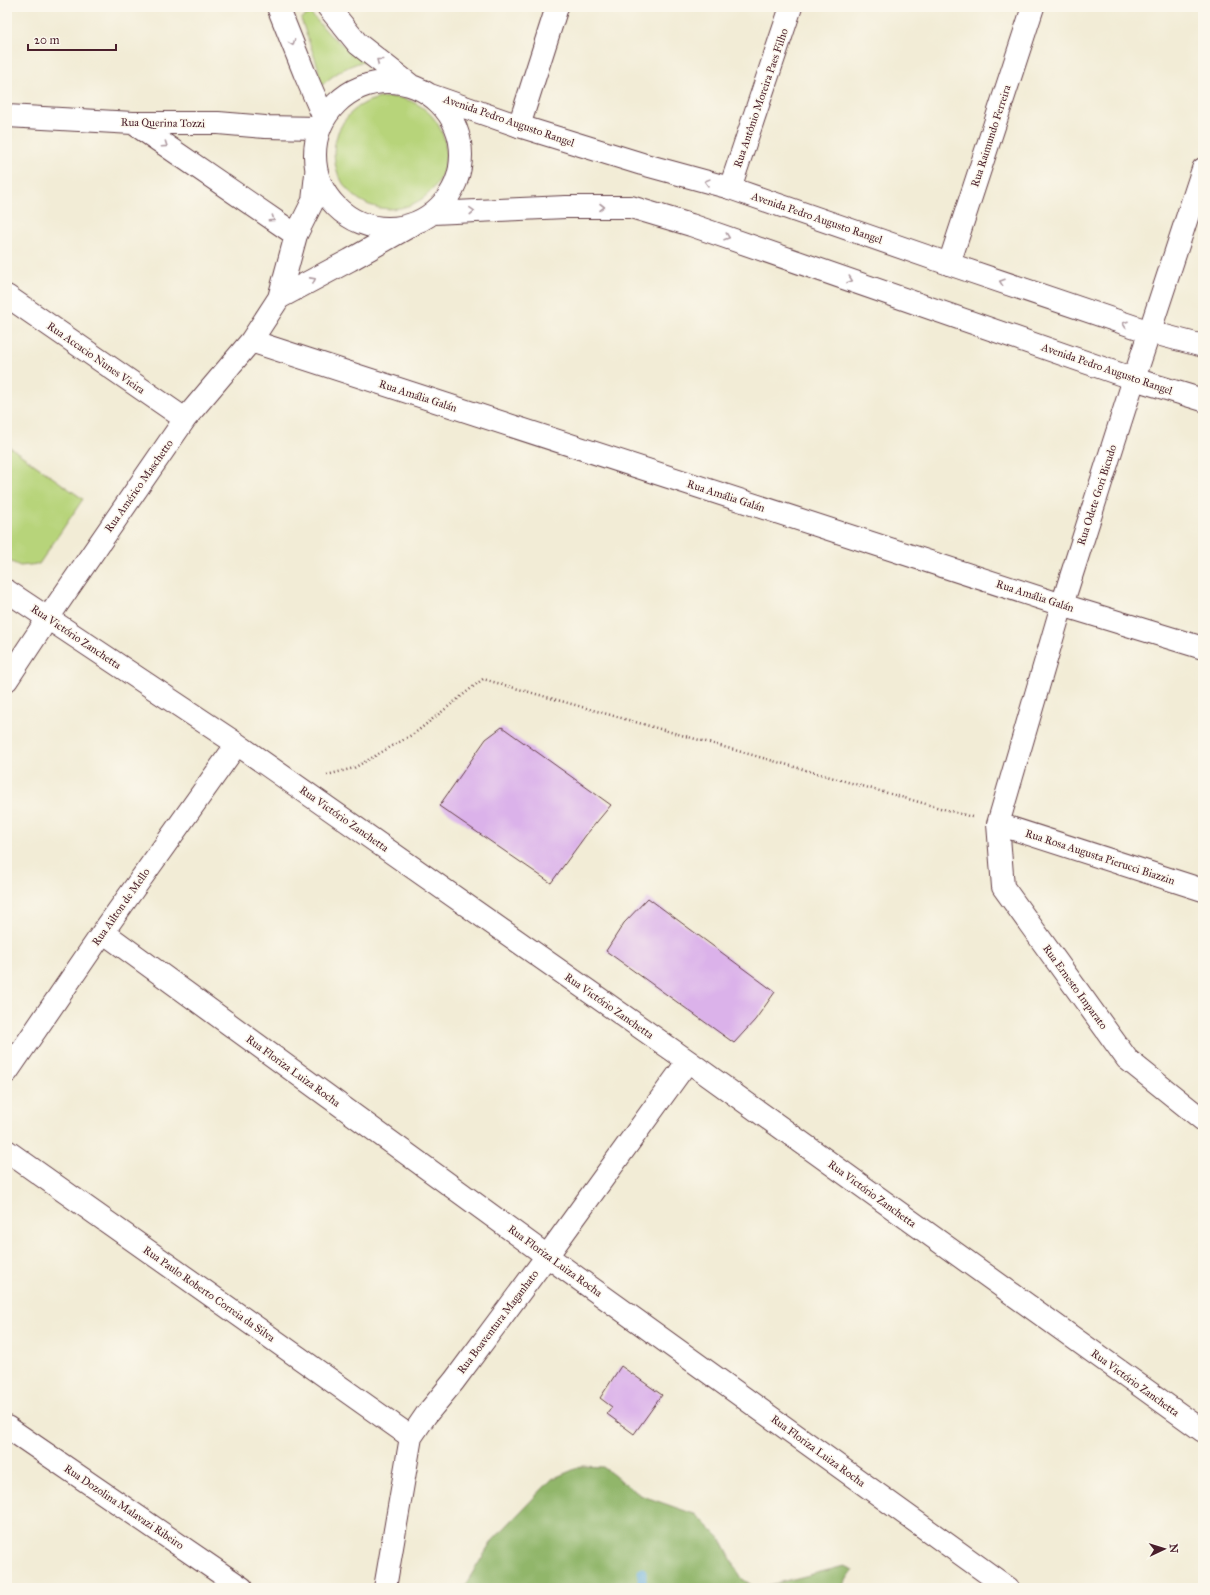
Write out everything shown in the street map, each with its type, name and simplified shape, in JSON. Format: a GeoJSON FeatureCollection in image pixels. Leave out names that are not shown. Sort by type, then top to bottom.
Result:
{"type":"FeatureCollection","features":[{"type":"Feature","properties":{"kind":"street"},"geometry":{"type":"LineString","coordinates":[[278,7],[304,72],[321,123]]}},
{"type":"Feature","properties":{"kind":"street"},"geometry":{"type":"LineString","coordinates":[[278,298],[350,260],[433,213],[449,197],[458,176],[461,153],[457,131],[447,111],[430,95],[410,85],[358,44],[328,7]]}},
{"type":"Feature","properties":{"kind":"street"},"geometry":{"type":"LineString","coordinates":[[519,126],[558,7]]}},
{"type":"Feature","properties":{"kind":"street","name":"Rua Antônio Moreira Paes Filho"},"geometry":{"type":"LineString","coordinates":[[730,188],[791,7]]}},
{"type":"Feature","properties":{"kind":"street","name":"Rua Raimundo Ferreira"},"geometry":{"type":"LineString","coordinates":[[949,264],[1033,7]]}},
{"type":"Feature","properties":{"kind":"street"},"geometry":{"type":"LineString","coordinates":[[410,85],[391,81],[371,83],[352,90],[336,102],[321,123],[314,150],[316,174],[326,196],[343,214],[364,225],[388,229],[412,225]]}},
{"type":"Feature","properties":{"kind":"street","name":"Avenida Pedro Augusto Rangel"},"geometry":{"type":"LineString","coordinates":[[430,95],[519,126],[642,164],[730,188],[1150,332],[1203,346]]}},
{"type":"Feature","properties":{"kind":"street","name":"Rua Querina Tozzi"},"geometry":{"type":"LineString","coordinates":[[7,116],[133,123],[218,123],[265,127],[321,123]]}},
{"type":"Feature","properties":{"kind":"street"},"geometry":{"type":"LineString","coordinates":[[133,123],[296,235]]}},
{"type":"Feature","properties":{"kind":"street","name":"Rua Odete Gori Bicudo"},"geometry":{"type":"LineString","coordinates":[[998,824],[1062,605],[1203,168]]}},
{"type":"Feature","properties":{"kind":"street","name":"Rua Américo Maschetto"},"geometry":{"type":"LineString","coordinates":[[7,680],[185,419],[251,341],[278,298],[296,235],[314,201],[316,174]]}},
{"type":"Feature","properties":{"kind":"street","name":"Avenida Pedro Augusto Rangel"},"geometry":{"type":"LineString","coordinates":[[433,213],[566,207],[631,207],[691,224],[1134,378],[1203,400]]}},
{"type":"Feature","properties":{"kind":"street","name":"Rua Accacio Nunes Vieira"},"geometry":{"type":"LineString","coordinates":[[7,296],[185,419]]}},
{"type":"Feature","properties":{"kind":"street","name":"Rua Amália Galán"},"geometry":{"type":"LineString","coordinates":[[251,341],[1062,605],[1203,648]]}},
{"type":"Feature","properties":{"kind":"street","name":"Rua Victório Zanchetta"},"geometry":{"type":"LineString","coordinates":[[7,591],[237,744],[294,784],[688,1062],[1203,1431]]}},
{"type":"Feature","properties":{"kind":"street","name":"Rua Ailton de Mello"},"geometry":{"type":"LineString","coordinates":[[7,1072],[103,932],[237,744]]}},
{"type":"Feature","properties":{"kind":"street","name":"Rua Rosa Augusta Pierucci Biazzin"},"geometry":{"type":"LineString","coordinates":[[998,824],[1203,890]]}},
{"type":"Feature","properties":{"kind":"street","name":"Rua Ernesto Imparato"},"geometry":{"type":"LineString","coordinates":[[998,824],[1003,887],[1127,1059],[1203,1120]]}},
{"type":"Feature","properties":{"kind":"street","name":"Rua Floriza Luiza Rocha"},"geometry":{"type":"LineString","coordinates":[[103,932],[1002,1586]]}},
{"type":"Feature","properties":{"kind":"street","name":"Rua Boaventura Maganhato"},"geometry":{"type":"LineString","coordinates":[[385,1588],[411,1438],[426,1415],[454,1381],[547,1256],[688,1062]]}},
{"type":"Feature","properties":{"kind":"street","name":"Rua Paulo Roberto Correia da Silva"},"geometry":{"type":"LineString","coordinates":[[7,1151],[411,1438]]}},
{"type":"Feature","properties":{"kind":"street","name":"Rua Dozolina Malavazi Ribeiro"},"geometry":{"type":"LineString","coordinates":[[7,1427],[242,1588]]}},
{"type":"Feature","properties":{"kind":"path"},"geometry":{"type":"LineString","coordinates":[[294,784],[354,768],[415,733],[484,679],[998,824]]}},
{"type":"Feature","properties":{"kind":"green space"},"geometry":{"type":"Polygon","coordinates":[[[310,13],[331,36],[364,61],[340,71],[320,87],[318,67],[301,19],[310,13]]]}},
{"type":"Feature","properties":{"kind":"green space"},"geometry":{"type":"Polygon","coordinates":[[[390,97],[411,101],[429,114],[442,132],[446,153],[442,174],[429,192],[411,205],[390,209],[369,205],[351,192],[338,174],[334,153],[338,132],[351,114],[369,101],[390,97]]]}},
{"type":"Feature","properties":{"kind":"green space"},"geometry":{"type":"Polygon","coordinates":[[[7,445],[83,499],[39,564],[20,566],[7,560],[7,445]]]}},
{"type":"Feature","properties":{"kind":"green space"},"geometry":{"type":"Polygon","coordinates":[[[582,1466],[603,1467],[640,1495],[697,1515],[720,1538],[741,1578],[756,1588],[463,1588],[493,1540],[552,1479],[582,1466]]]}},
{"type":"Feature","properties":{"kind":"green space"},"geometry":{"type":"Polygon","coordinates":[[[844,1566],[853,1570],[841,1588],[758,1588],[844,1566]]]}},
{"type":"Feature","properties":{"kind":"building"},"geometry":{"type":"Polygon","coordinates":[[[502,727],[611,805],[586,835],[551,883],[439,806],[486,739],[502,727]]]}},
{"type":"Feature","properties":{"kind":"building"},"geometry":{"type":"Polygon","coordinates":[[[648,898],[775,992],[755,1020],[734,1043],[606,951],[624,923],[648,898]]]}},
{"type":"Feature","properties":{"kind":"building"},"geometry":{"type":"Polygon","coordinates":[[[621,1366],[662,1395],[634,1434],[607,1414],[612,1407],[600,1398],[621,1366]]]}},
{"type":"Feature","properties":{"kind":"waterway"},"geometry":{"type":"LineString","coordinates":[[642,1572],[642,1588]]}}]}
